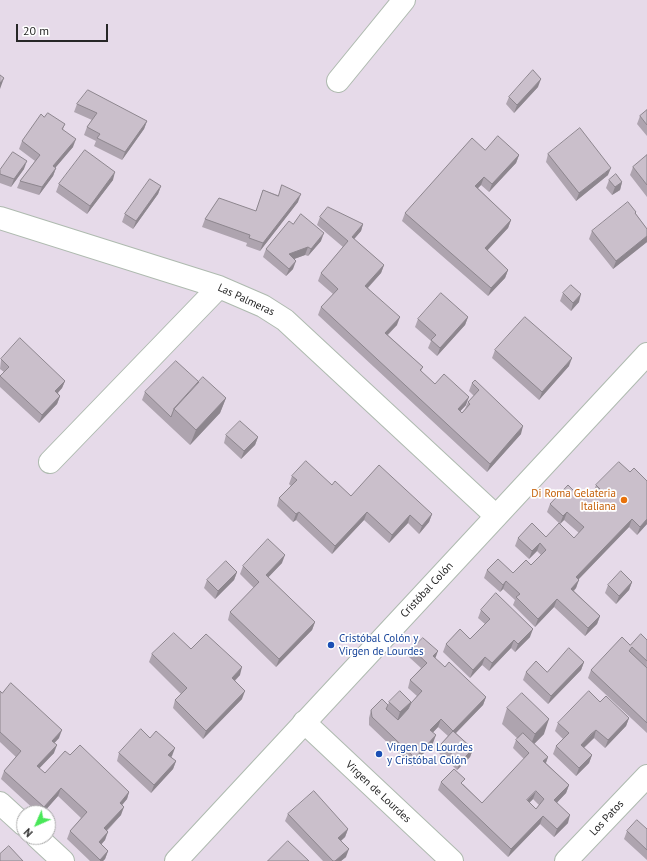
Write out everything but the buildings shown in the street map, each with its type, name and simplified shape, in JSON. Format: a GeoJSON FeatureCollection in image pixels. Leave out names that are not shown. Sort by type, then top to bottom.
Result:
{"type":"FeatureCollection","features":[{"type":"Feature","properties":{"kind":"street"},"geometry":{"type":"LineString","coordinates":[[338,81],[404,0]]}},
{"type":"Feature","properties":{"kind":"street","name":"Las Palmeras"},"geometry":{"type":"LineString","coordinates":[[0,218],[219,287],[263,306],[285,320],[496,516]]}},
{"type":"Feature","properties":{"kind":"street"},"geometry":{"type":"LineString","coordinates":[[50,462],[219,287]]}},
{"type":"Feature","properties":{"kind":"street","name":"Cristóbal Colón"},"geometry":{"type":"LineString","coordinates":[[176,861],[647,354]]}},
{"type":"Feature","properties":{"kind":"street","name":"Virgen de Lourdes"},"geometry":{"type":"LineString","coordinates":[[304,722],[452,861]]}},
{"type":"Feature","properties":{"kind":"street","name":"Los Patos"},"geometry":{"type":"LineString","coordinates":[[566,861],[647,776]]}},
{"type":"Feature","properties":{"kind":"street"},"geometry":{"type":"LineString","coordinates":[[0,803],[16,818]]}},
{"type":"Feature","properties":{"kind":"street"},"geometry":{"type":"LineString","coordinates":[[46,845],[63,861]]}},
{"type":"Feature","properties":{"kind":"place","name":"Di Roma Gelateria Italiana"},"geometry":{"type":"Point","coordinates":[624,500]}},
{"type":"Feature","properties":{"kind":"place","name":"Cristóbal Colón y Virgen de Lourdes"},"geometry":{"type":"Point","coordinates":[331,645]}},
{"type":"Feature","properties":{"kind":"place","name":"Virgen De Lourdes y Cristóbal Colón"},"geometry":{"type":"Point","coordinates":[379,754]}}]}
